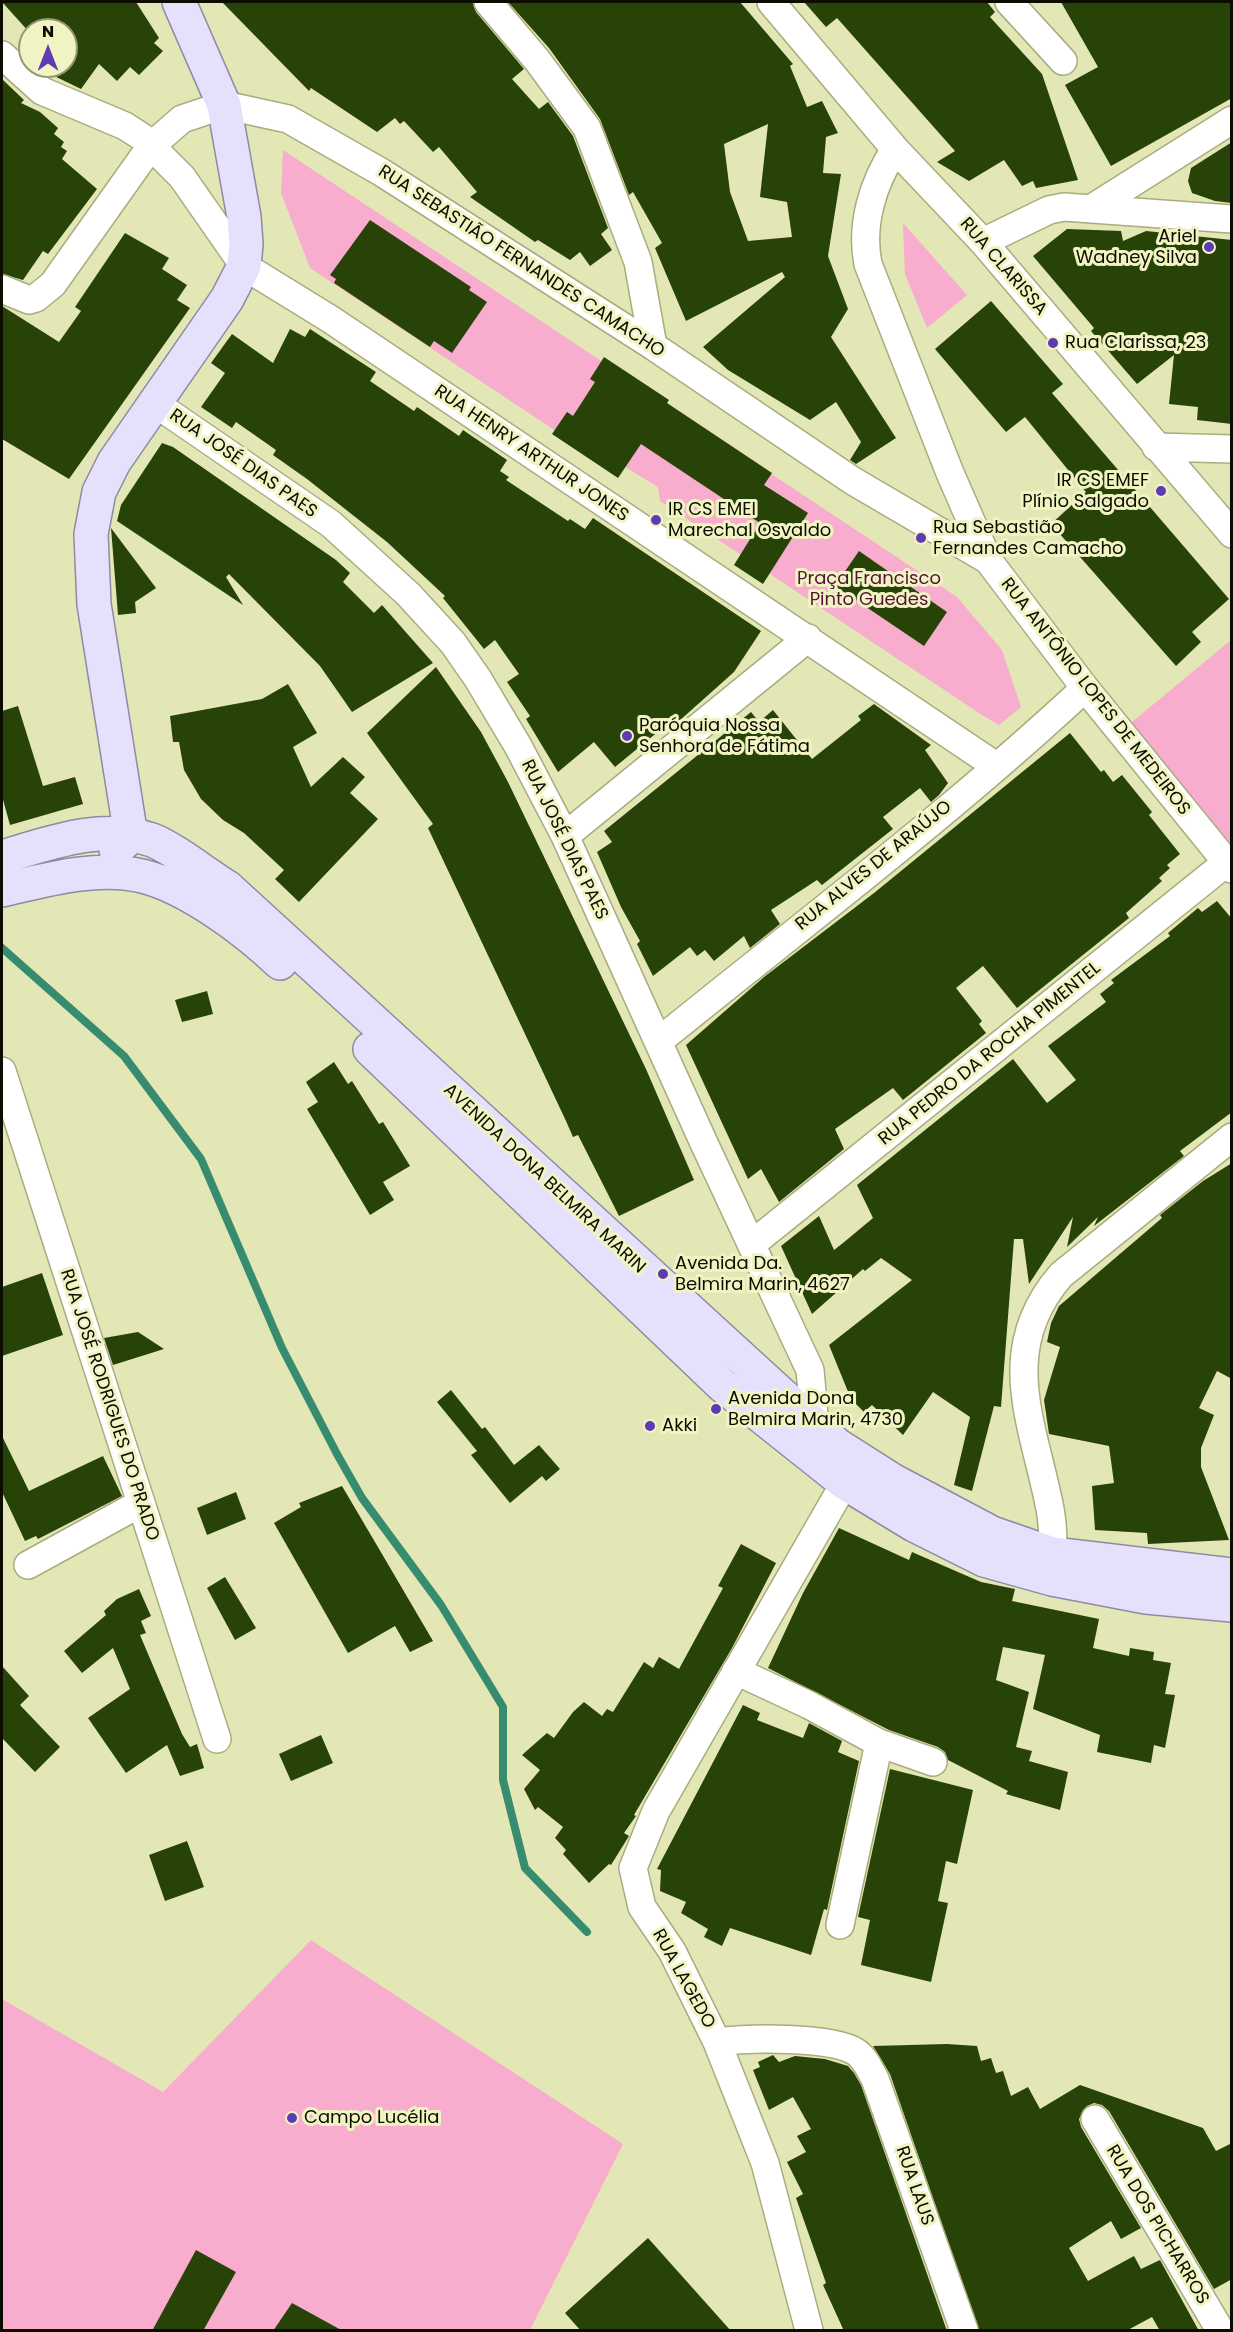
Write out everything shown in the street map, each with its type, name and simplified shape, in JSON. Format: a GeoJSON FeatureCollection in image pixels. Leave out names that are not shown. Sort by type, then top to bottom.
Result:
{"type":"FeatureCollection","features":[{"type":"Feature","properties":{"kind":"main road"},"geometry":{"type":"LineString","coordinates":[[64,876],[115,851],[121,777],[94,604],[91,565],[93,513],[99,492],[114,462],[226,299],[244,266],[246,244],[244,217],[224,105],[179,2]]}},
{"type":"Feature","properties":{"kind":"main road","name":"AVENIDA DONA BELMIRA MARIN"},"geometry":{"type":"LineString","coordinates":[[2,857],[73,836],[115,835],[153,841],[227,887],[802,1416],[852,1471],[992,1533],[1052,1567],[1146,1597],[1232,1605]]}},
{"type":"Feature","properties":{"kind":"main road","name":"AVENIDA DONA BELMIRA MARIN"},"geometry":{"type":"LineString","coordinates":[[2,890],[64,876],[108,873],[141,875],[172,887],[220,915],[273,957],[723,1386],[802,1416]]}},
{"type":"Feature","properties":{"kind":"main road","name":"AVENIDA DONA BELMIRA MARIN"},"geometry":{"type":"LineString","coordinates":[[1052,1567],[1232,1575]]}},
{"type":"Feature","properties":{"kind":"street"},"geometry":{"type":"LineString","coordinates":[[488,2],[544,68],[587,128],[638,262],[653,346]]}},
{"type":"Feature","properties":{"kind":"street","name":"RUA CLARISSA"},"geometry":{"type":"LineString","coordinates":[[771,2],[895,149],[983,242],[1232,534]]}},
{"type":"Feature","properties":{"kind":"street"},"geometry":{"type":"LineString","coordinates":[[1009,2],[1063,61]]}},
{"type":"Feature","properties":{"kind":"street"},"geometry":{"type":"LineString","coordinates":[[2,55],[42,91],[125,126],[151,146],[182,177],[244,266]]}},
{"type":"Feature","properties":{"kind":"street"},"geometry":{"type":"LineString","coordinates":[[2,289],[29,300],[45,293],[69,264],[151,146],[182,119],[224,105]]}},
{"type":"Feature","properties":{"kind":"street","name":"RUA SEBASTIÃO FERNANDES CAMACHO"},"geometry":{"type":"LineString","coordinates":[[224,105],[288,119],[381,172],[653,346],[853,481],[988,560]]}},
{"type":"Feature","properties":{"kind":"street"},"geometry":{"type":"LineString","coordinates":[[1094,207],[1232,120]]}},
{"type":"Feature","properties":{"kind":"street","name":"RUA ANTÔNIO LOPES DE MEDEIROS"},"geometry":{"type":"LineString","coordinates":[[895,149],[879,173],[865,231],[868,264],[950,473],[988,560],[1085,688],[1229,866]]}},
{"type":"Feature","properties":{"kind":"street"},"geometry":{"type":"LineString","coordinates":[[983,242],[1049,210],[1064,207],[1094,207],[1232,219]]}},
{"type":"Feature","properties":{"kind":"street","name":"RUA HENRY ARTHUR JONES"},"geometry":{"type":"LineString","coordinates":[[244,266],[330,319],[996,766]]}},
{"type":"Feature","properties":{"kind":"street","name":"RUA JOSÉ DIAS PAES"},"geometry":{"type":"LineString","coordinates":[[156,404],[331,524],[408,594],[453,643],[478,679],[518,746],[565,836],[702,1141],[810,1370],[813,1383],[802,1416]]}},
{"type":"Feature","properties":{"kind":"street"},"geometry":{"type":"LineString","coordinates":[[1156,447],[1232,449]]}},
{"type":"Feature","properties":{"kind":"street"},"geometry":{"type":"LineString","coordinates":[[565,836],[808,638]]}},
{"type":"Feature","properties":{"kind":"street","name":"RUA ALVES DE ARAÚJO"},"geometry":{"type":"LineString","coordinates":[[659,1041],[996,766],[1085,688]]}},
{"type":"Feature","properties":{"kind":"street","name":"RUA PEDRO DA ROCHA PIMENTEL"},"geometry":{"type":"LineString","coordinates":[[752,1244],[1229,866]]}},
{"type":"Feature","properties":{"kind":"street","name":"RUA JOSÉ RODRIGUES DO PRADO"},"geometry":{"type":"LineString","coordinates":[[2,1071],[217,1740]]}},
{"type":"Feature","properties":{"kind":"street"},"geometry":{"type":"LineString","coordinates":[[1052,1567],[1050,1507],[1026,1405],[1026,1361],[1033,1323],[1046,1295],[1061,1275],[1232,1137]]}},
{"type":"Feature","properties":{"kind":"street","name":"RUA LAGEDO"},"geometry":{"type":"LineString","coordinates":[[809,2331],[765,2163],[717,2042],[672,1951],[642,1907],[633,1868],[656,1811],[852,1471]]}},
{"type":"Feature","properties":{"kind":"street"},"geometry":{"type":"LineString","coordinates":[[28,1564],[141,1503]]}},
{"type":"Feature","properties":{"kind":"street"},"geometry":{"type":"LineString","coordinates":[[736,1671],[809,1705],[879,1743],[933,1762]]}},
{"type":"Feature","properties":{"kind":"street"},"geometry":{"type":"LineString","coordinates":[[840,1925],[879,1743]]}},
{"type":"Feature","properties":{"kind":"street","name":"RUA LAUS"},"geometry":{"type":"LineString","coordinates":[[717,2042],[778,2039],[830,2044],[859,2054],[875,2079],[964,2331]]}},
{"type":"Feature","properties":{"kind":"street","name":"RUA DOS PICHARROS"},"geometry":{"type":"LineString","coordinates":[[1095,2119],[1220,2331]]}},
{"type":"Feature","properties":{"kind":"green space","name":"Praça Francisco Pinto Guedes"},"geometry":{"type":"Polygon","coordinates":[[[283,150],[957,597],[1002,650],[1021,707],[999,725],[982,715],[660,501],[658,487],[622,465],[574,443],[310,268],[281,193],[283,150]]]}},
{"type":"Feature","properties":{"kind":"green space"},"geometry":{"type":"Polygon","coordinates":[[[903,223],[967,295],[927,328],[905,274],[903,223]]]}},
{"type":"Feature","properties":{"kind":"green space"},"geometry":{"type":"Polygon","coordinates":[[[1231,640],[1231,852],[1126,727],[1231,640]]]}},
{"type":"Feature","properties":{"kind":"green space","name":"Campo Lucélia"},"geometry":{"type":"Polygon","coordinates":[[[311,1940],[623,2144],[530,2330],[2,2330],[2,1999],[163,2092],[311,1940]]]}},
{"type":"Feature","properties":{"kind":"building"},"geometry":{"type":"Polygon","coordinates":[[[2,2],[136,2],[159,38],[154,43],[163,51],[139,75],[130,67],[117,81],[99,64],[81,89],[58,78],[78,78],[78,18],[18,20],[2,2]]]}},
{"type":"Feature","properties":{"kind":"building"},"geometry":{"type":"Polygon","coordinates":[[[222,2],[473,2],[476,12],[524,69],[512,79],[539,109],[548,102],[573,136],[608,228],[601,234],[612,250],[590,266],[580,252],[570,260],[538,240],[535,242],[470,197],[477,192],[439,147],[433,152],[404,121],[400,124],[395,118],[377,132],[311,88],[309,91],[222,2]]]}},
{"type":"Feature","properties":{"kind":"building"},"geometry":{"type":"Polygon","coordinates":[[[508,2],[740,2],[793,64],[790,66],[807,107],[822,101],[838,133],[826,137],[823,173],[841,174],[828,256],[848,309],[831,337],[896,438],[856,464],[850,460],[861,442],[836,402],[810,420],[728,370],[703,347],[785,277],[782,272],[686,321],[655,248],[662,243],[633,192],[629,195],[600,119],[549,48],[508,2]],[[768,124],[724,144],[730,192],[748,241],[792,237],[787,202],[760,197],[768,124]]]}},
{"type":"Feature","properties":{"kind":"building"},"geometry":{"type":"Polygon","coordinates":[[[804,2],[987,2],[995,12],[990,17],[1042,74],[1078,180],[1036,188],[1033,181],[1022,186],[1004,160],[969,181],[937,162],[955,151],[837,18],[826,27],[804,2]]]}},
{"type":"Feature","properties":{"kind":"building"},"geometry":{"type":"Polygon","coordinates":[[[1061,2],[1232,2],[1232,98],[1111,166],[1065,85],[1098,67],[1061,2]]]}},
{"type":"Feature","properties":{"kind":"building"},"geometry":{"type":"Polygon","coordinates":[[[2,79],[24,100],[21,103],[40,112],[58,128],[54,134],[64,142],[61,147],[67,151],[62,159],[97,189],[48,254],[43,251],[23,280],[2,274],[2,79]]]}},
{"type":"Feature","properties":{"kind":"building"},"geometry":{"type":"Polygon","coordinates":[[[1232,142],[1232,203],[1215,201],[1192,193],[1188,181],[1191,168],[1232,142]]]}},
{"type":"Feature","properties":{"kind":"building"},"geometry":{"type":"Polygon","coordinates":[[[370,220],[471,287],[469,290],[487,302],[452,353],[434,341],[430,347],[334,283],[336,279],[330,275],[370,220]]]}},
{"type":"Feature","properties":{"kind":"building"},"geometry":{"type":"Polygon","coordinates":[[[1067,229],[1121,231],[1123,241],[1146,231],[1232,240],[1232,424],[1197,420],[1198,407],[1169,404],[1174,355],[1137,384],[1091,331],[1094,328],[1033,256],[1067,229]]]}},
{"type":"Feature","properties":{"kind":"building"},"geometry":{"type":"Polygon","coordinates":[[[125,233],[169,258],[162,269],[187,285],[177,300],[190,308],[69,479],[2,439],[2,306],[59,342],[81,311],[75,307],[125,233]]]}},
{"type":"Feature","properties":{"kind":"building"},"geometry":{"type":"Polygon","coordinates":[[[991,301],[1063,384],[1052,393],[1229,599],[1192,632],[1201,642],[1176,666],[1051,524],[1086,492],[1025,417],[1006,432],[935,349],[991,301]]]}},
{"type":"Feature","properties":{"kind":"building"},"geometry":{"type":"Polygon","coordinates":[[[290,329],[305,337],[310,329],[376,372],[370,381],[414,411],[417,407],[459,436],[463,430],[507,460],[500,471],[509,477],[506,480],[568,521],[570,519],[585,529],[593,518],[761,631],[734,672],[669,730],[665,726],[615,767],[594,742],[558,772],[526,719],[530,716],[507,682],[519,674],[495,640],[484,649],[443,598],[445,596],[387,542],[273,455],[276,450],[236,422],[232,428],[201,407],[225,373],[211,363],[232,334],[273,363],[290,329]]]}},
{"type":"Feature","properties":{"kind":"building"},"geometry":{"type":"Polygon","coordinates":[[[604,357],[669,400],[667,403],[772,473],[764,485],[808,513],[763,584],[734,565],[760,523],[641,444],[618,478],[552,434],[567,412],[573,416],[595,382],[590,379],[604,357]]]}},
{"type":"Feature","properties":{"kind":"building"},"geometry":{"type":"Polygon","coordinates":[[[162,443],[173,447],[336,560],[350,573],[343,582],[374,613],[382,605],[433,663],[352,712],[320,666],[229,574],[226,577],[243,605],[117,521],[121,505],[162,443]]]}},
{"type":"Feature","properties":{"kind":"building"},"geometry":{"type":"Polygon","coordinates":[[[111,528],[156,588],[135,602],[136,613],[118,615],[111,528]]]}},
{"type":"Feature","properties":{"kind":"building"},"geometry":{"type":"Polygon","coordinates":[[[859,551],[947,612],[924,646],[835,586],[859,551]]]}},
{"type":"Feature","properties":{"kind":"building"},"geometry":{"type":"Polygon","coordinates":[[[436,667],[481,732],[508,782],[646,1069],[694,1180],[619,1216],[578,1135],[573,1137],[428,828],[433,824],[367,733],[436,667]]]}},
{"type":"Feature","properties":{"kind":"building"},"geometry":{"type":"Polygon","coordinates":[[[288,684],[317,733],[293,747],[311,787],[343,757],[365,777],[350,793],[378,819],[299,902],[275,879],[284,870],[244,833],[223,820],[201,799],[184,770],[179,742],[173,742],[170,716],[262,699],[288,684]]]}},
{"type":"Feature","properties":{"kind":"building"},"geometry":{"type":"Polygon","coordinates":[[[874,704],[931,745],[925,750],[948,783],[939,795],[931,802],[920,788],[883,817],[893,829],[822,885],[817,880],[771,910],[780,924],[750,948],[744,936],[714,961],[705,950],[697,956],[690,947],[653,976],[637,944],[640,941],[621,907],[597,852],[612,842],[604,831],[751,712],[759,722],[773,710],[812,759],[861,720],[858,716],[874,704]]]}},
{"type":"Feature","properties":{"kind":"building"},"geometry":{"type":"Polygon","coordinates":[[[18,706],[43,786],[75,777],[83,804],[10,825],[2,796],[2,711],[18,706]]]}},
{"type":"Feature","properties":{"kind":"building"},"geometry":{"type":"Polygon","coordinates":[[[1070,733],[1101,772],[1104,770],[1113,782],[1122,775],[1152,812],[1149,815],[1180,854],[1167,865],[1170,868],[1159,878],[1162,881],[1126,913],[1129,918],[1017,1008],[983,966],[956,988],[982,1021],[979,1024],[986,1033],[903,1100],[893,1088],[835,1129],[844,1149],[779,1202],[761,1169],[748,1179],[686,1045],[764,977],[874,893],[1070,733]]]}},
{"type":"Feature","properties":{"kind":"building"},"geometry":{"type":"Polygon","coordinates":[[[1217,901],[1232,919],[1232,1112],[1180,1151],[1184,1156],[1094,1226],[1098,1217],[1067,1247],[1073,1217],[1029,1284],[1023,1239],[1014,1239],[1001,1407],[994,1406],[972,1491],[954,1485],[970,1417],[933,1392],[903,1435],[872,1405],[864,1412],[851,1399],[829,1345],[912,1280],[881,1258],[865,1271],[863,1269],[812,1314],[781,1246],[819,1216],[834,1250],[843,1243],[873,1218],[857,1185],[1013,1059],[1047,1103],[1076,1080],[1048,1046],[1106,1002],[1100,994],[1114,983],[1111,980],[1170,936],[1168,933],[1198,908],[1202,912],[1217,901]]]}},
{"type":"Feature","properties":{"kind":"building"},"geometry":{"type":"Polygon","coordinates":[[[207,991],[213,1014],[182,1022],[175,1000],[207,991]]]}},
{"type":"Feature","properties":{"kind":"building"},"geometry":{"type":"Polygon","coordinates":[[[334,1062],[348,1084],[352,1081],[379,1124],[383,1122],[410,1166],[383,1182],[394,1200],[370,1215],[307,1109],[318,1102],[306,1082],[334,1062]]]}},
{"type":"Feature","properties":{"kind":"building"},"geometry":{"type":"Polygon","coordinates":[[[1232,1163],[1232,1379],[1217,1371],[1199,1408],[1214,1415],[1201,1448],[1201,1467],[1229,1540],[1148,1544],[1147,1533],[1095,1530],[1092,1486],[1114,1483],[1109,1446],[1049,1434],[1044,1400],[1060,1347],[1047,1342],[1051,1323],[1059,1306],[1162,1218],[1160,1215],[1203,1181],[1232,1163]]]}},
{"type":"Feature","properties":{"kind":"building"},"geometry":{"type":"Polygon","coordinates":[[[42,1273],[63,1335],[2,1356],[2,1287],[42,1273]]]}},
{"type":"Feature","properties":{"kind":"building"},"geometry":{"type":"Polygon","coordinates":[[[138,1332],[164,1349],[113,1365],[104,1338],[138,1332]]]}},
{"type":"Feature","properties":{"kind":"building"},"geometry":{"type":"Polygon","coordinates":[[[451,1390],[482,1429],[485,1427],[514,1465],[539,1445],[560,1469],[546,1481],[542,1476],[510,1503],[471,1455],[477,1451],[437,1402],[451,1390]]]}},
{"type":"Feature","properties":{"kind":"building"},"geometry":{"type":"Polygon","coordinates":[[[2,1436],[29,1491],[103,1456],[122,1496],[38,1539],[36,1536],[25,1541],[2,1492],[2,1436]]]}},
{"type":"Feature","properties":{"kind":"building"},"geometry":{"type":"Polygon","coordinates":[[[342,1486],[433,1641],[410,1652],[395,1626],[348,1653],[274,1523],[301,1507],[299,1503],[342,1486]]]}},
{"type":"Feature","properties":{"kind":"building"},"geometry":{"type":"Polygon","coordinates":[[[236,1492],[246,1519],[207,1535],[197,1508],[236,1492]]]}},
{"type":"Feature","properties":{"kind":"building"},"geometry":{"type":"Polygon","coordinates":[[[839,1528],[909,1560],[912,1552],[981,1582],[1015,1589],[1012,1601],[1099,1619],[1093,1648],[1129,1656],[1130,1648],[1154,1652],[1153,1660],[1171,1663],[1165,1694],[1175,1695],[1165,1748],[1154,1745],[1151,1763],[1097,1752],[1100,1735],[1033,1709],[1045,1655],[1003,1647],[996,1680],[1029,1692],[1016,1747],[1032,1751],[1029,1761],[1068,1772],[1060,1810],[1006,1794],[1008,1791],[948,1760],[945,1752],[938,1747],[889,1730],[768,1668],[803,1593],[839,1528]]]}},
{"type":"Feature","properties":{"kind":"building"},"geometry":{"type":"Polygon","coordinates":[[[741,1544],[776,1563],[732,1648],[624,1833],[629,1836],[611,1865],[609,1864],[589,1883],[563,1854],[566,1850],[555,1838],[563,1827],[538,1807],[535,1810],[524,1789],[540,1770],[522,1755],[547,1733],[554,1738],[573,1712],[584,1702],[602,1716],[607,1709],[613,1712],[644,1662],[653,1668],[659,1657],[679,1669],[723,1588],[718,1586],[741,1544]]]}},
{"type":"Feature","properties":{"kind":"building"},"geometry":{"type":"Polygon","coordinates":[[[225,1577],[256,1628],[235,1640],[207,1588],[225,1577]]]}},
{"type":"Feature","properties":{"kind":"building"},"geometry":{"type":"Polygon","coordinates":[[[139,1589],[151,1616],[141,1621],[146,1633],[140,1635],[182,1734],[190,1747],[197,1744],[204,1768],[180,1776],[167,1745],[126,1773],[88,1718],[130,1689],[113,1648],[82,1673],[64,1651],[106,1615],[104,1611],[117,1599],[139,1589]]]}},
{"type":"Feature","properties":{"kind":"building"},"geometry":{"type":"Polygon","coordinates":[[[2,1666],[29,1696],[20,1705],[60,1747],[35,1772],[2,1738],[2,1666]]]}},
{"type":"Feature","properties":{"kind":"building"},"geometry":{"type":"Polygon","coordinates":[[[743,1705],[760,1713],[757,1720],[803,1738],[809,1723],[842,1741],[838,1752],[859,1761],[827,1910],[824,1909],[811,1955],[730,1928],[722,1946],[704,1937],[708,1929],[681,1913],[686,1902],[660,1891],[661,1870],[657,1869],[743,1705]]]}},
{"type":"Feature","properties":{"kind":"building"},"geometry":{"type":"Polygon","coordinates":[[[321,1735],[333,1763],[291,1781],[279,1754],[321,1735]]]}},
{"type":"Feature","properties":{"kind":"building"},"geometry":{"type":"Polygon","coordinates":[[[890,1769],[973,1790],[957,1864],[946,1861],[938,1901],[948,1903],[931,1982],[861,1965],[870,1920],[858,1917],[890,1769]]]}},
{"type":"Feature","properties":{"kind":"building"},"geometry":{"type":"Polygon","coordinates":[[[187,1841],[204,1887],[165,1901],[149,1855],[187,1841]]]}},
{"type":"Feature","properties":{"kind":"building"},"geometry":{"type":"Polygon","coordinates":[[[947,2044],[977,2046],[981,2061],[991,2058],[996,2073],[1003,2071],[1011,2096],[1028,2087],[1040,2109],[1080,2085],[1203,2128],[1216,2151],[1232,2143],[1232,2279],[1214,2289],[1109,2111],[1102,2105],[1094,2103],[1087,2106],[1079,2119],[1081,2127],[1141,2228],[1121,2239],[1111,2221],[1069,2248],[1088,2281],[1134,2256],[1141,2269],[1160,2260],[1199,2331],[1160,2331],[1152,2317],[1126,2331],[979,2331],[890,2074],[873,2046],[947,2044]]]}},
{"type":"Feature","properties":{"kind":"building"},"geometry":{"type":"Polygon","coordinates":[[[773,2055],[779,2062],[795,2056],[825,2059],[848,2066],[854,2073],[861,2085],[947,2331],[844,2331],[823,2285],[826,2283],[796,2198],[803,2194],[787,2162],[806,2152],[797,2136],[811,2129],[793,2097],[769,2110],[753,2070],[760,2067],[758,2062],[773,2055]]]}},
{"type":"Feature","properties":{"kind":"building"},"geometry":{"type":"Polygon","coordinates":[[[648,2238],[731,2331],[581,2331],[565,2313],[648,2238]]]}},
{"type":"Feature","properties":{"kind":"building"},"geometry":{"type":"Polygon","coordinates":[[[196,2250],[236,2272],[203,2331],[152,2331],[196,2250]]]}},
{"type":"Feature","properties":{"kind":"building"},"geometry":{"type":"Polygon","coordinates":[[[292,2303],[343,2331],[273,2331],[292,2303]]]}},
{"type":"Feature","properties":{"kind":"waterway"},"geometry":{"type":"LineString","coordinates":[[2,948],[124,1056],[201,1159],[282,1348],[337,1454],[362,1498],[441,1605],[503,1707],[503,1780],[525,1868],[587,1932]]}},
{"type":"Feature","properties":{"kind":"place","name":"Ariel Wadney Silva"},"geometry":{"type":"Point","coordinates":[1209,247]}},
{"type":"Feature","properties":{"kind":"place","name":"Rua Clarissa, 23"},"geometry":{"type":"Point","coordinates":[1053,343]}},
{"type":"Feature","properties":{"kind":"place","name":"IR CS EMEF Plínio Salgado"},"geometry":{"type":"Point","coordinates":[1161,491]}},
{"type":"Feature","properties":{"kind":"place","name":"IR CS EMEI Marechal Osvaldo"},"geometry":{"type":"Point","coordinates":[656,520]}},
{"type":"Feature","properties":{"kind":"place","name":"Rua Sebastião Fernandes Camacho"},"geometry":{"type":"Point","coordinates":[921,538]}},
{"type":"Feature","properties":{"kind":"place","name":"Paróquia Nossa Senhora de Fátima"},"geometry":{"type":"Point","coordinates":[627,736]}},
{"type":"Feature","properties":{"kind":"place","name":"Avenida Da. Belmira Marin, 4627"},"geometry":{"type":"Point","coordinates":[663,1274]}},
{"type":"Feature","properties":{"kind":"place","name":"Avenida Dona Belmira Marin, 4730"},"geometry":{"type":"Point","coordinates":[716,1409]}},
{"type":"Feature","properties":{"kind":"place","name":"Akki"},"geometry":{"type":"Point","coordinates":[650,1426]}},
{"type":"Feature","properties":{"kind":"place","name":"Campo Lucélia"},"geometry":{"type":"Point","coordinates":[292,2118]}}]}
